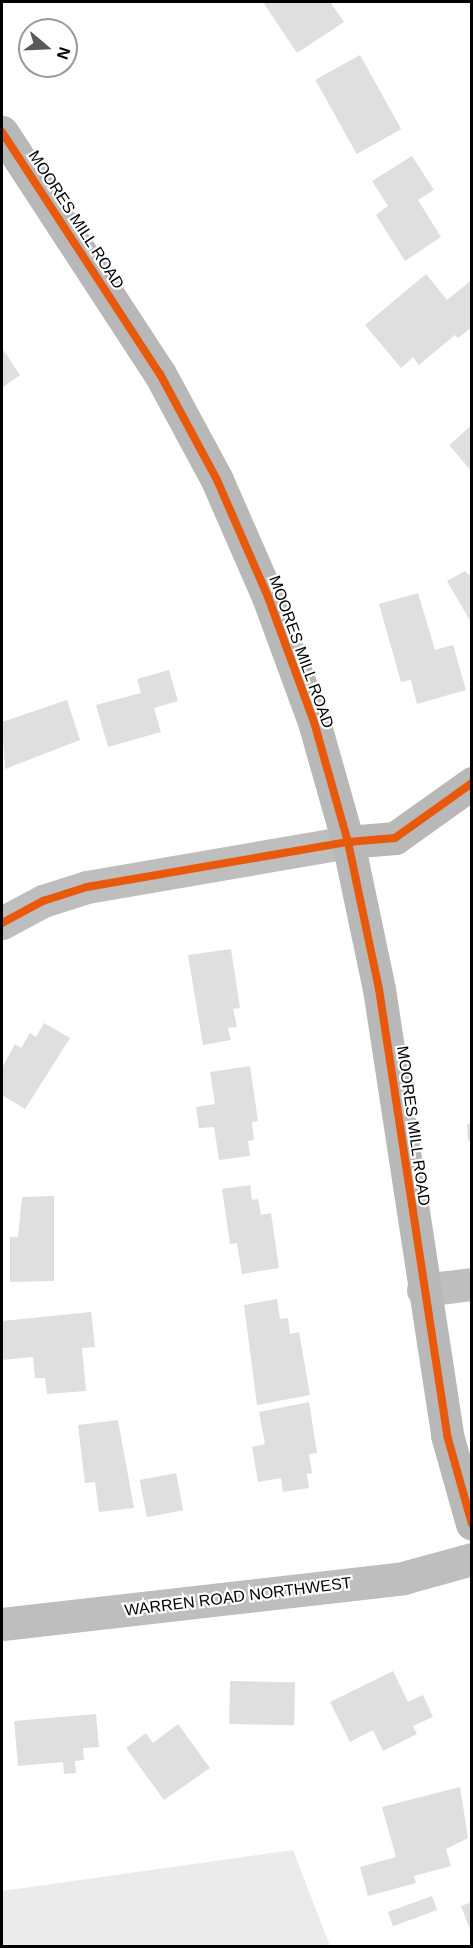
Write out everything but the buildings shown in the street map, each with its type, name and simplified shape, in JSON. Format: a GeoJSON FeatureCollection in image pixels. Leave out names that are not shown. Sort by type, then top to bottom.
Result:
{"type":"FeatureCollection","features":[{"type":"Feature","properties":{"kind":"street","name":"MOORES MILL ROAD"},"geometry":{"type":"LineString","coordinates":[[2,132],[160,374],[217,480],[268,597],[314,722],[348,842],[379,989],[423,1290],[447,1435],[471,1524]]}},
{"type":"Feature","properties":{"kind":"street"},"geometry":{"type":"LineString","coordinates":[[2,923],[43,901],[87,887],[348,842],[395,838],[471,783]]}},
{"type":"Feature","properties":{"kind":"street"},"geometry":{"type":"LineString","coordinates":[[423,1290],[471,1284]]}},
{"type":"Feature","properties":{"kind":"street","name":"WARREN ROAD NORTHWEST"},"geometry":{"type":"LineString","coordinates":[[2,1624],[403,1578],[471,1559]]}},
{"type":"Feature","properties":{"kind":"shaded area"},"geometry":{"type":"Polygon","coordinates":[[[293,1850],[330,1946],[2,1946],[2,1891],[293,1850]]]}},
{"type":"Feature","properties":{"kind":"cycle path"},"geometry":{"type":"LineString","coordinates":[[2,132],[160,374],[217,480],[268,597],[314,722],[348,842],[379,989],[447,1435],[472,1524]]}},
{"type":"Feature","properties":{"kind":"cycle path"},"geometry":{"type":"LineString","coordinates":[[2,923],[43,901],[87,887],[348,842],[395,838],[472,783]]}}]}
